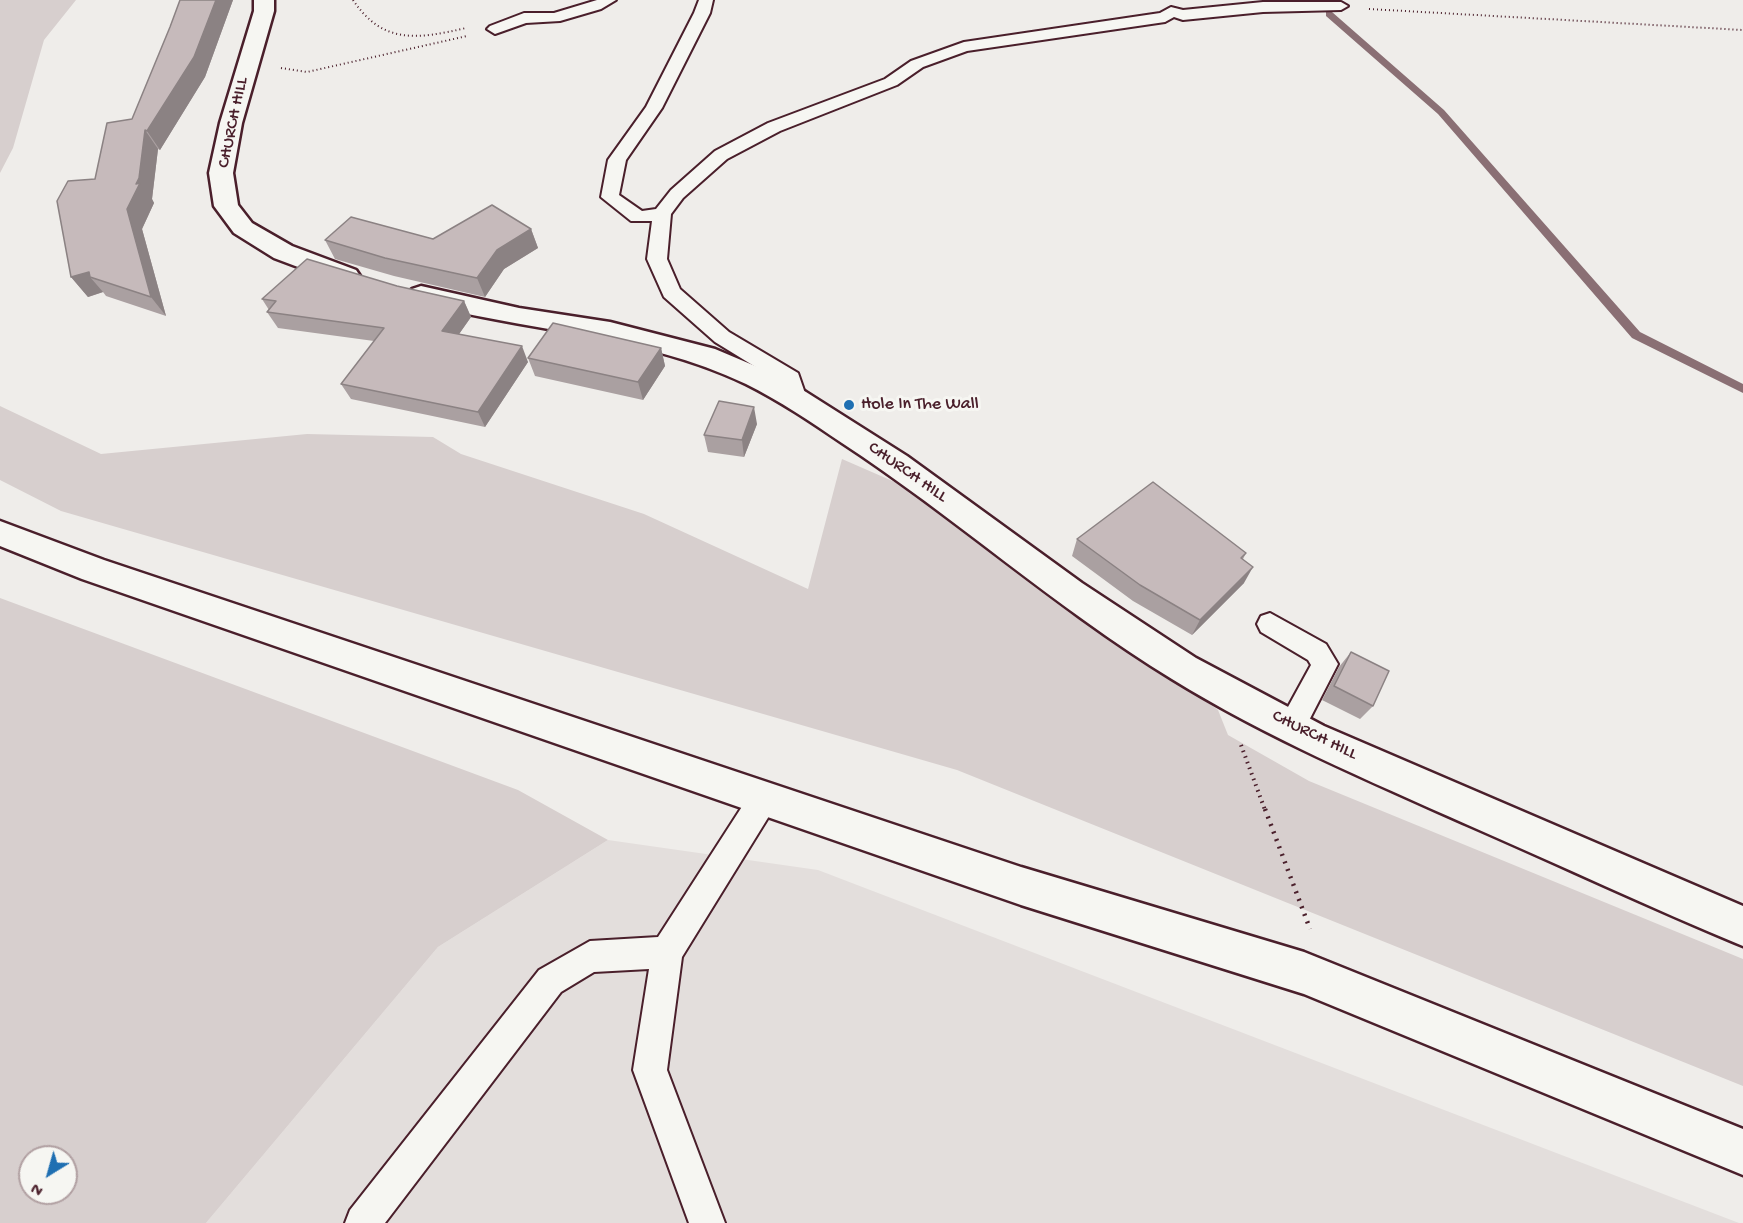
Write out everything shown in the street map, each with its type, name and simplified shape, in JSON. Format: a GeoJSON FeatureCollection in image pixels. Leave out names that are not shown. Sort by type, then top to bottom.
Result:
{"type":"FeatureCollection","features":[{"type":"Feature","properties":{"kind":"street","name":"CHURCH HILL"},"geometry":{"type":"LineString","coordinates":[[264,0],[264,11],[247,63],[221,173],[226,206],[243,228],[283,252],[351,278],[519,317],[610,331],[705,357],[757,378],[796,399],[897,464],[1070,593],[1184,669],[1311,738],[1743,926]]}},
{"type":"Feature","properties":{"kind":"street"},"geometry":{"type":"LineString","coordinates":[[0,533],[93,570],[1021,886],[1304,973],[1743,1152]]}},
{"type":"Feature","properties":{"kind":"lane"},"geometry":{"type":"LineString","coordinates":[[495,29],[524,18],[555,18],[609,0]]}},
{"type":"Feature","properties":{"kind":"lane"},"geometry":{"type":"LineString","coordinates":[[662,214],[638,217],[610,197],[617,160],[654,108],[702,13],[706,0]]}},
{"type":"Feature","properties":{"kind":"lane"},"geometry":{"type":"LineString","coordinates":[[796,399],[790,378],[722,337],[671,291],[657,259],[662,214],[677,194],[721,155],[774,127],[891,82],[917,64],[964,47],[1165,17],[1171,12],[1183,15],[1263,7],[1341,6]]}},
{"type":"Feature","properties":{"kind":"lane"},"geometry":{"type":"LineString","coordinates":[[1270,624],[1317,652],[1325,664],[1291,727]]}},
{"type":"Feature","properties":{"kind":"lane"},"geometry":{"type":"LineString","coordinates":[[707,1223],[650,1070],[666,951],[764,798]]}},
{"type":"Feature","properties":{"kind":"lane"},"geometry":{"type":"LineString","coordinates":[[363,1223],[550,981],[590,957],[666,951]]}},
{"type":"Feature","properties":{"kind":"path"},"geometry":{"type":"LineString","coordinates":[[353,0],[368,21],[382,30],[412,35],[446,33],[474,26]]}},
{"type":"Feature","properties":{"kind":"path"},"geometry":{"type":"LineString","coordinates":[[1341,6],[1743,30]]}},
{"type":"Feature","properties":{"kind":"path"},"geometry":{"type":"LineString","coordinates":[[441,42],[446,33]]}},
{"type":"Feature","properties":{"kind":"path"},"geometry":{"type":"LineString","coordinates":[[276,67],[307,72],[468,36]]}},
{"type":"Feature","properties":{"kind":"path"},"geometry":{"type":"LineString","coordinates":[[1220,688],[1310,927],[1304,973]]}},
{"type":"Feature","properties":{"kind":"shaded area"},"geometry":{"type":"Polygon","coordinates":[[[0,0],[76,0],[44,40],[13,148],[0,173],[0,0]]]}},
{"type":"Feature","properties":{"kind":"shaded area"},"geometry":{"type":"Polygon","coordinates":[[[0,406],[101,454],[307,434],[433,437],[461,454],[644,514],[808,589],[842,459],[920,493],[1218,710],[1228,735],[1309,781],[1743,959],[1743,1086],[957,770],[61,511],[0,480],[0,406]]]}},
{"type":"Feature","properties":{"kind":"shaded area"},"geometry":{"type":"Polygon","coordinates":[[[0,598],[518,790],[608,840],[438,947],[206,1223],[0,1223],[0,598]]]}},
{"type":"Feature","properties":{"kind":"shaded area"},"geometry":{"type":"Polygon","coordinates":[[[608,840],[818,870],[1739,1223],[206,1223],[438,947],[608,840]]]}},
{"type":"Feature","properties":{"kind":"building"},"geometry":{"type":"Polygon","coordinates":[[[180,0],[216,0],[194,57],[147,131],[145,130],[139,178],[136,184],[140,183],[127,209],[151,297],[90,277],[89,272],[71,277],[57,201],[68,181],[95,179],[107,123],[132,119],[180,0]]]}},
{"type":"Feature","properties":{"kind":"building"},"geometry":{"type":"Polygon","coordinates":[[[492,205],[531,229],[497,250],[477,278],[385,258],[325,240],[351,217],[433,239],[492,205]]]}},
{"type":"Feature","properties":{"kind":"building"},"geometry":{"type":"Polygon","coordinates":[[[307,259],[397,286],[464,301],[442,331],[522,346],[478,412],[341,384],[384,328],[267,312],[276,301],[262,299],[307,259]]]}},
{"type":"Feature","properties":{"kind":"building"},"geometry":{"type":"Polygon","coordinates":[[[553,323],[661,348],[638,382],[528,358],[553,323]]]}},
{"type":"Feature","properties":{"kind":"building"},"geometry":{"type":"Polygon","coordinates":[[[719,401],[754,407],[742,440],[704,435],[719,401]]]}},
{"type":"Feature","properties":{"kind":"building"},"geometry":{"type":"Polygon","coordinates":[[[1153,482],[1246,553],[1241,558],[1253,567],[1200,620],[1140,585],[1077,539],[1153,482]]]}},
{"type":"Feature","properties":{"kind":"building"},"geometry":{"type":"Polygon","coordinates":[[[1351,652],[1389,671],[1373,706],[1334,686],[1351,652]]]}},
{"type":"Feature","properties":{"kind":"waterway"},"geometry":{"type":"LineString","coordinates":[[1329,14],[1441,112],[1636,335],[1743,389]]}},
{"type":"Feature","properties":{"kind":"place","name":"Hole In The Wall"},"geometry":{"type":"Point","coordinates":[849,405]}}]}
